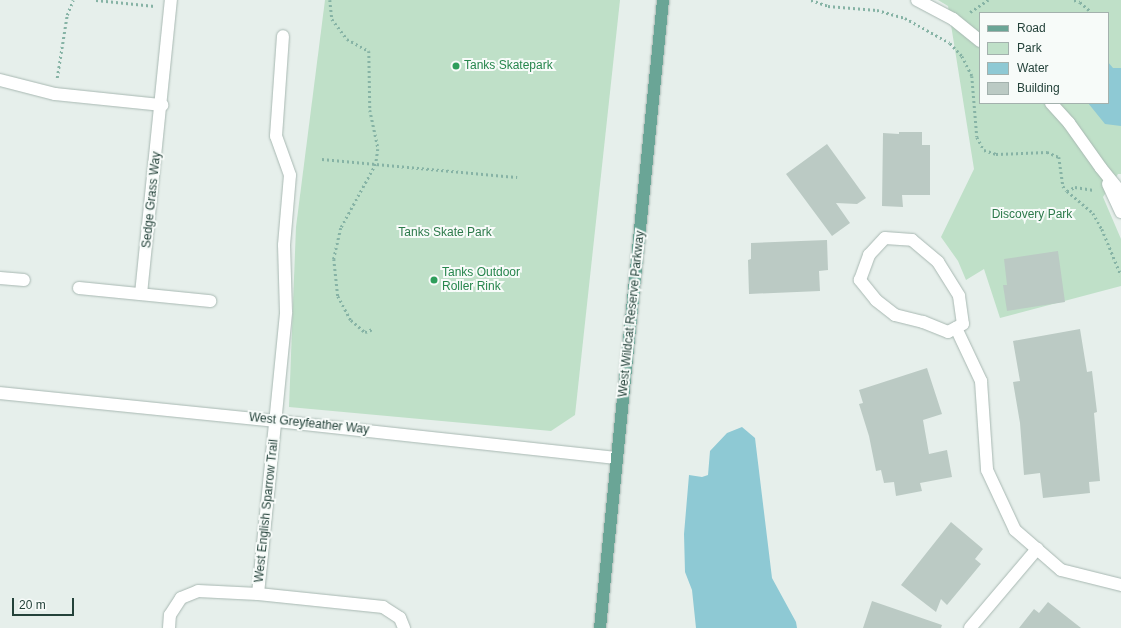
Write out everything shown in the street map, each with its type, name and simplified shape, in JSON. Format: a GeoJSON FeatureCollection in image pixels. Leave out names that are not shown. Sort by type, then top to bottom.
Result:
{"type":"FeatureCollection","features":[{"type":"Feature","properties":{"kind":"main road","name":"West Wildcat Reserve Parkway"},"geometry":{"type":"LineString","coordinates":[[600,628],[663,0]]}},
{"type":"Feature","properties":{"kind":"street"},"geometry":{"type":"LineString","coordinates":[[917,0],[953,19],[979,40]]}},
{"type":"Feature","properties":{"kind":"street","name":"Sedge Grass Way"},"geometry":{"type":"LineString","coordinates":[[142,294],[171,3]]}},
{"type":"Feature","properties":{"kind":"street","name":"West English Sparrow Trail"},"geometry":{"type":"LineString","coordinates":[[283,36],[276,136],[290,175],[284,245],[286,312],[258,594],[383,607],[400,618],[404,628]]}},
{"type":"Feature","properties":{"kind":"street"},"geometry":{"type":"LineString","coordinates":[[0,80],[55,94],[162,105]]}},
{"type":"Feature","properties":{"kind":"street"},"geometry":{"type":"LineString","coordinates":[[1053,105],[1069,123],[1121,193]]}},
{"type":"Feature","properties":{"kind":"street"},"geometry":{"type":"LineString","coordinates":[[1101,168],[1121,212]]}},
{"type":"Feature","properties":{"kind":"street"},"geometry":{"type":"LineString","coordinates":[[885,238],[912,240],[938,262],[959,296],[963,324],[956,328],[948,332],[923,322],[895,315],[876,300],[860,280],[869,255],[885,238]]}},
{"type":"Feature","properties":{"kind":"street"},"geometry":{"type":"LineString","coordinates":[[0,278],[24,280]]}},
{"type":"Feature","properties":{"kind":"street"},"geometry":{"type":"LineString","coordinates":[[79,288],[210,301]]}},
{"type":"Feature","properties":{"kind":"street"},"geometry":{"type":"LineString","coordinates":[[956,328],[981,381],[987,470],[1015,530],[1062,570],[1121,585]]}},
{"type":"Feature","properties":{"kind":"street","name":"West Greyfeather Way"},"geometry":{"type":"LineString","coordinates":[[0,393],[617,458]]}},
{"type":"Feature","properties":{"kind":"street"},"geometry":{"type":"LineString","coordinates":[[970,628],[1037,549]]}},
{"type":"Feature","properties":{"kind":"street"},"geometry":{"type":"LineString","coordinates":[[169,628],[170,616],[181,598],[198,591],[258,594]]}},
{"type":"Feature","properties":{"kind":"path"},"geometry":{"type":"LineString","coordinates":[[55,94],[67,15],[73,0]]}},
{"type":"Feature","properties":{"kind":"path"},"geometry":{"type":"LineString","coordinates":[[96,0],[171,3]]}},
{"type":"Feature","properties":{"kind":"path"},"geometry":{"type":"LineString","coordinates":[[330,0],[332,18],[347,39],[369,52],[370,110],[378,149],[376,164],[341,228],[334,259],[338,296],[351,320],[365,332],[373,329]]}},
{"type":"Feature","properties":{"kind":"path"},"geometry":{"type":"LineString","coordinates":[[811,0],[828,6],[884,12],[905,18],[950,42],[962,56],[972,76],[977,137],[984,150],[996,154],[1047,152],[1058,157],[1063,186],[1067,192],[1093,213],[1102,229],[1121,275]]}},
{"type":"Feature","properties":{"kind":"path"},"geometry":{"type":"LineString","coordinates":[[1074,0],[1080,2],[1091,12]]}},
{"type":"Feature","properties":{"kind":"path"},"geometry":{"type":"LineString","coordinates":[[322,159],[517,177]]}},
{"type":"Feature","properties":{"kind":"path"},"geometry":{"type":"LineString","coordinates":[[1067,192],[1075,187],[1096,191]]}},
{"type":"Feature","properties":{"kind":"green space","name":"Tanks Skate Park"},"geometry":{"type":"Polygon","coordinates":[[[325,0],[620,0],[575,415],[551,431],[289,407],[296,227],[325,0]]]}},
{"type":"Feature","properties":{"kind":"green space","name":"Discovery Park"},"geometry":{"type":"Polygon","coordinates":[[[938,0],[1121,0],[1121,174],[1118,174],[1103,197],[1121,239],[1121,286],[1000,318],[984,269],[966,280],[958,261],[941,237],[974,169],[948,6],[938,0]]]}},
{"type":"Feature","properties":{"kind":"water"},"geometry":{"type":"Polygon","coordinates":[[[1109,63],[1113,68],[1121,68],[1121,126],[1105,124],[1089,104],[1109,104],[1109,63]]]}},
{"type":"Feature","properties":{"kind":"water"},"geometry":{"type":"Polygon","coordinates":[[[742,427],[755,438],[772,578],[796,622],[797,628],[696,628],[692,590],[685,572],[684,534],[689,475],[702,477],[708,475],[710,451],[727,433],[742,427]]]}},
{"type":"Feature","properties":{"kind":"building"},"geometry":{"type":"Polygon","coordinates":[[[899,132],[922,132],[922,145],[930,145],[930,195],[902,195],[903,207],[882,206],[883,133],[899,134],[899,132]]]}},
{"type":"Feature","properties":{"kind":"building"},"geometry":{"type":"Polygon","coordinates":[[[827,144],[866,198],[857,204],[836,203],[850,223],[832,236],[786,174],[827,144]]]}},
{"type":"Feature","properties":{"kind":"building"},"geometry":{"type":"Polygon","coordinates":[[[827,240],[828,270],[819,271],[820,291],[749,294],[748,260],[751,259],[751,243],[827,240]]]}},
{"type":"Feature","properties":{"kind":"building"},"geometry":{"type":"Polygon","coordinates":[[[1058,251],[1065,302],[1007,311],[1003,285],[1007,285],[1004,259],[1058,251]]]}},
{"type":"Feature","properties":{"kind":"building"},"geometry":{"type":"Polygon","coordinates":[[[1080,329],[1087,372],[1092,371],[1097,412],[1094,413],[1100,481],[1089,482],[1090,493],[1043,498],[1040,473],[1024,475],[1020,423],[1013,382],[1020,381],[1013,341],[1080,329]]]}},
{"type":"Feature","properties":{"kind":"building"},"geometry":{"type":"Polygon","coordinates":[[[927,368],[942,414],[923,420],[929,454],[947,450],[952,477],[920,483],[922,491],[896,496],[894,482],[884,483],[881,470],[876,471],[869,436],[859,404],[863,403],[859,390],[927,368]]]}},
{"type":"Feature","properties":{"kind":"building"},"geometry":{"type":"Polygon","coordinates":[[[951,522],[983,549],[975,559],[981,564],[947,605],[941,599],[936,612],[901,585],[951,522]]]}},
{"type":"Feature","properties":{"kind":"building"},"geometry":{"type":"Polygon","coordinates":[[[872,601],[942,625],[941,628],[863,628],[872,601]]]}},
{"type":"Feature","properties":{"kind":"building"},"geometry":{"type":"Polygon","coordinates":[[[1048,602],[1081,628],[1019,628],[1034,609],[1039,613],[1048,602]]]}},
{"type":"Feature","properties":{"kind":"place","name":"Tanks Skatepark"},"geometry":{"type":"Point","coordinates":[456,66]}},
{"type":"Feature","properties":{"kind":"place","name":"Tanks Outdoor Roller Rink"},"geometry":{"type":"Point","coordinates":[434,280]}}]}
